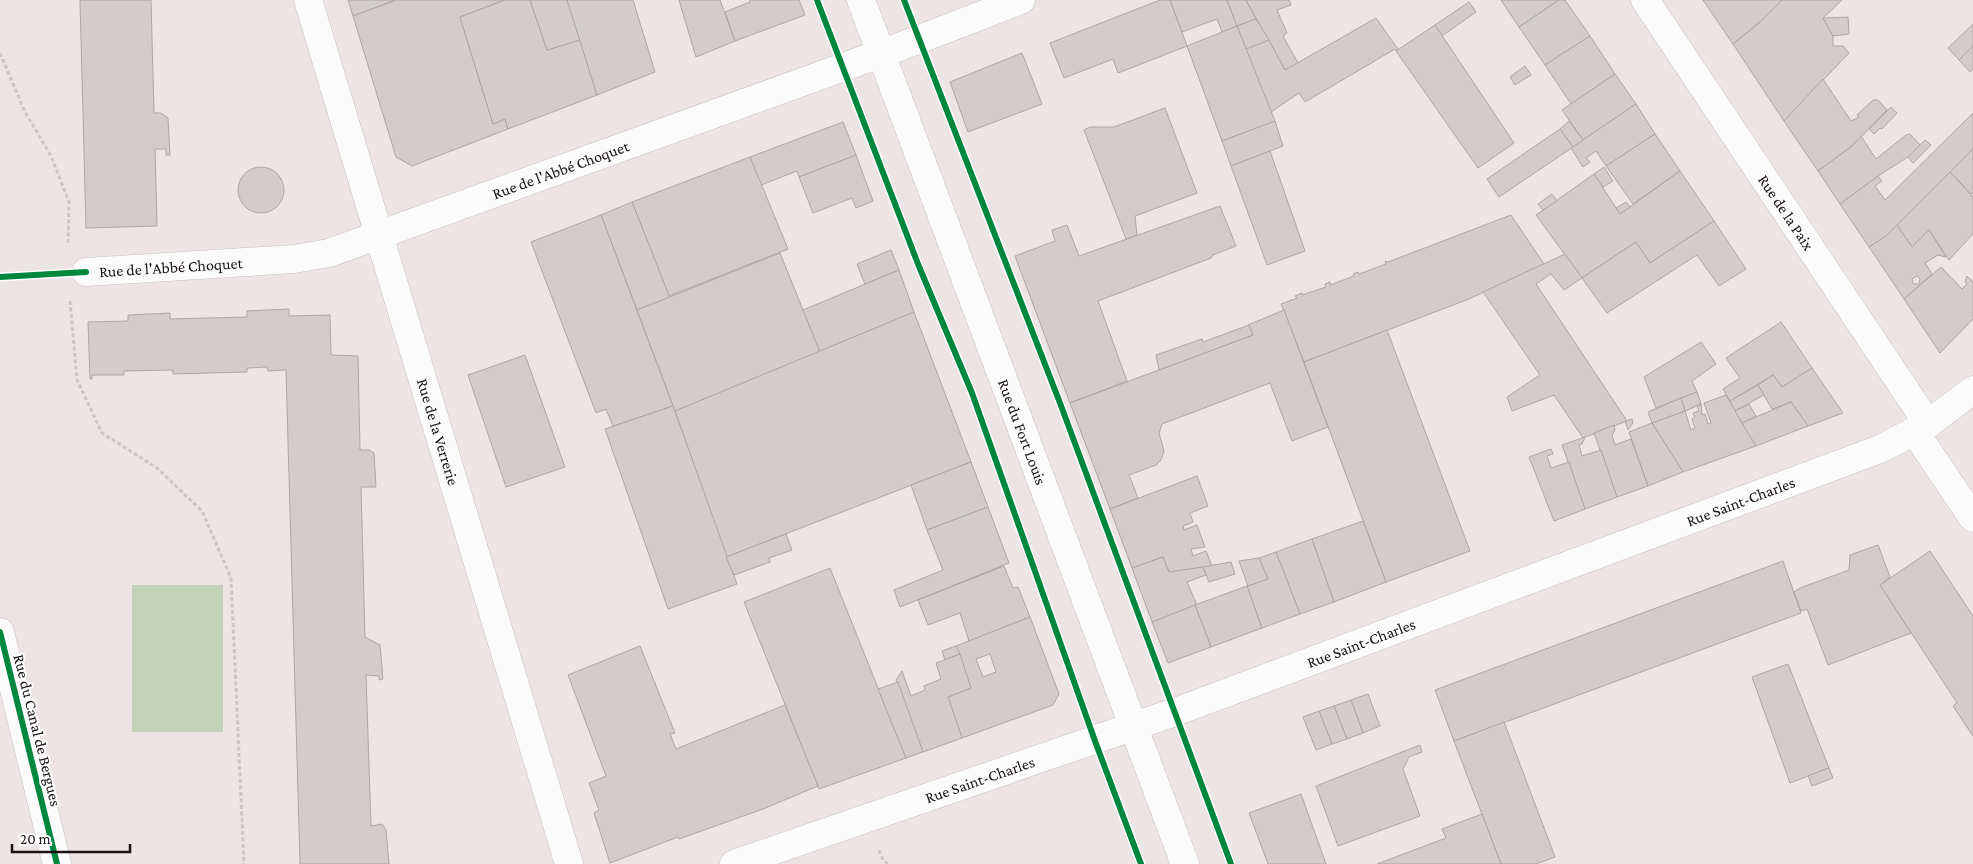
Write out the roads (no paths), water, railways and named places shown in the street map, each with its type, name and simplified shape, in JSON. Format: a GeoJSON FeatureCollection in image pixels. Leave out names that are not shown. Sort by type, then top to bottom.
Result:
{"type":"FeatureCollection","features":[{"type":"Feature","properties":{"kind":"street","name":"Rue de la Verrerie"},"geometry":{"type":"LineString","coordinates":[[308,0],[569,864]]}},
{"type":"Feature","properties":{"kind":"street","name":"Rue du Fort Louis"},"geometry":{"type":"LineString","coordinates":[[861,0],[1185,864]]}},
{"type":"Feature","properties":{"kind":"street","name":"Rue de l'Abbé Choquet"},"geometry":{"type":"LineString","coordinates":[[78,282],[310,257],[379,236],[1021,0]]}},
{"type":"Feature","properties":{"kind":"street","name":"Rue de la Paix"},"geometry":{"type":"LineString","coordinates":[[1645,0],[1921,428],[1973,518]]}},
{"type":"Feature","properties":{"kind":"street","name":"Rue Saint-Charles"},"geometry":{"type":"LineString","coordinates":[[734,864],[1134,726],[1861,456],[1898,441],[1921,428],[1973,390]]}},
{"type":"Feature","properties":{"kind":"street","name":"Rue du Canal de Bergues"},"geometry":{"type":"LineString","coordinates":[[0,632],[57,864]]}}]}
